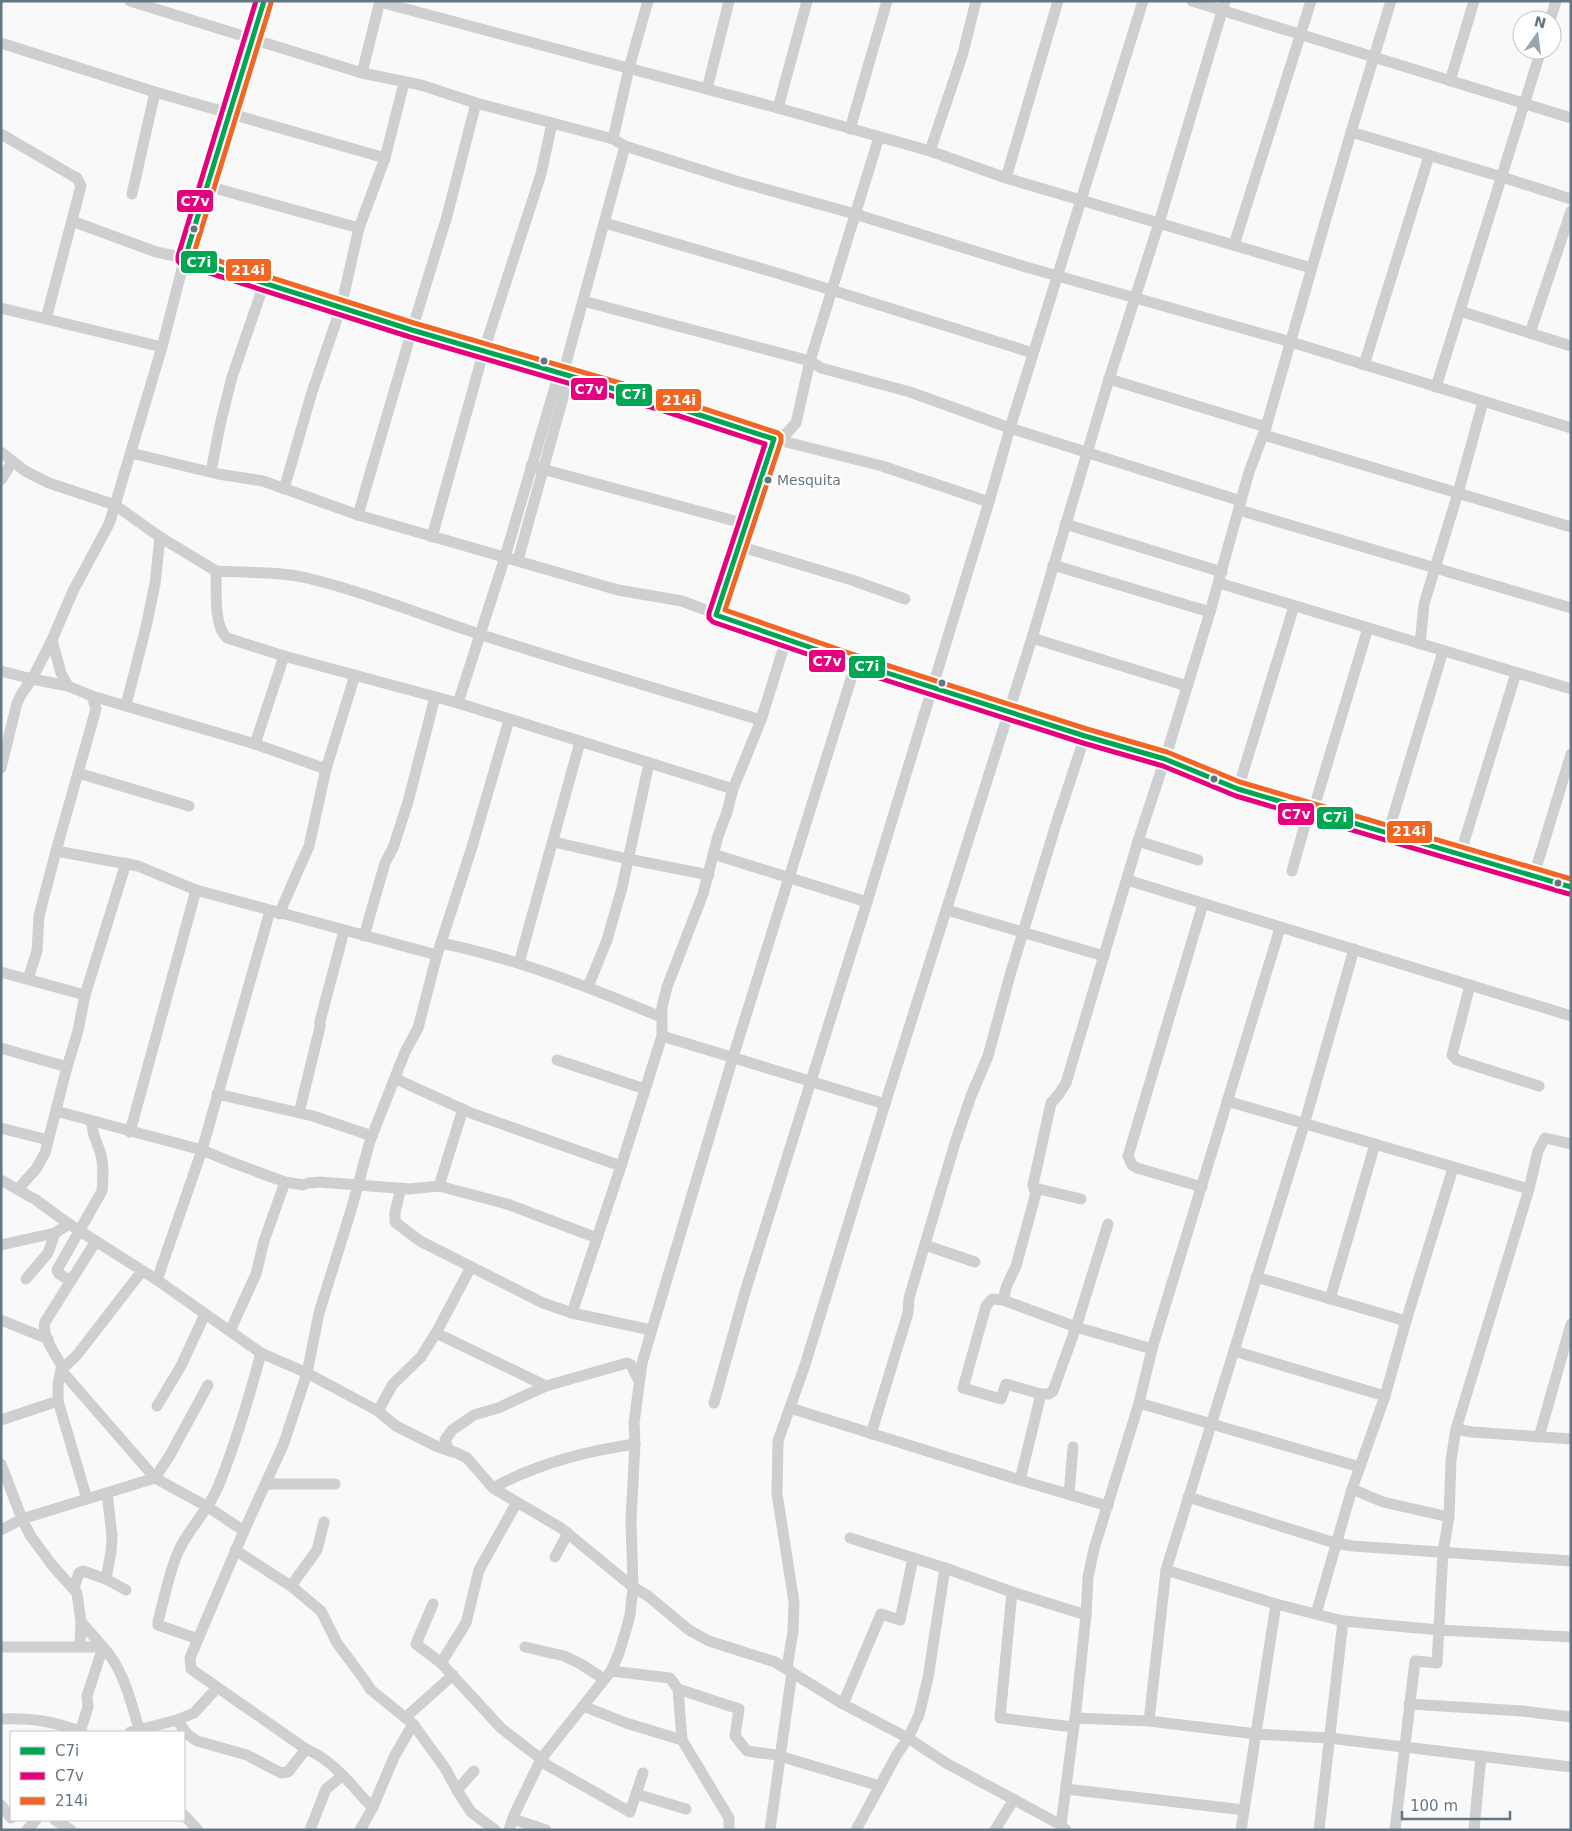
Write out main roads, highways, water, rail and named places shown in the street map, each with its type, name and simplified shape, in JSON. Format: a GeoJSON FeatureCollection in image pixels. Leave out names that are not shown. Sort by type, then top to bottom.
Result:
{"type":"FeatureCollection","features":[{"type":"Feature","properties":{"kind":"place","name":"Mesquita"},"geometry":{"type":"Point","coordinates":[768,480]}}]}
